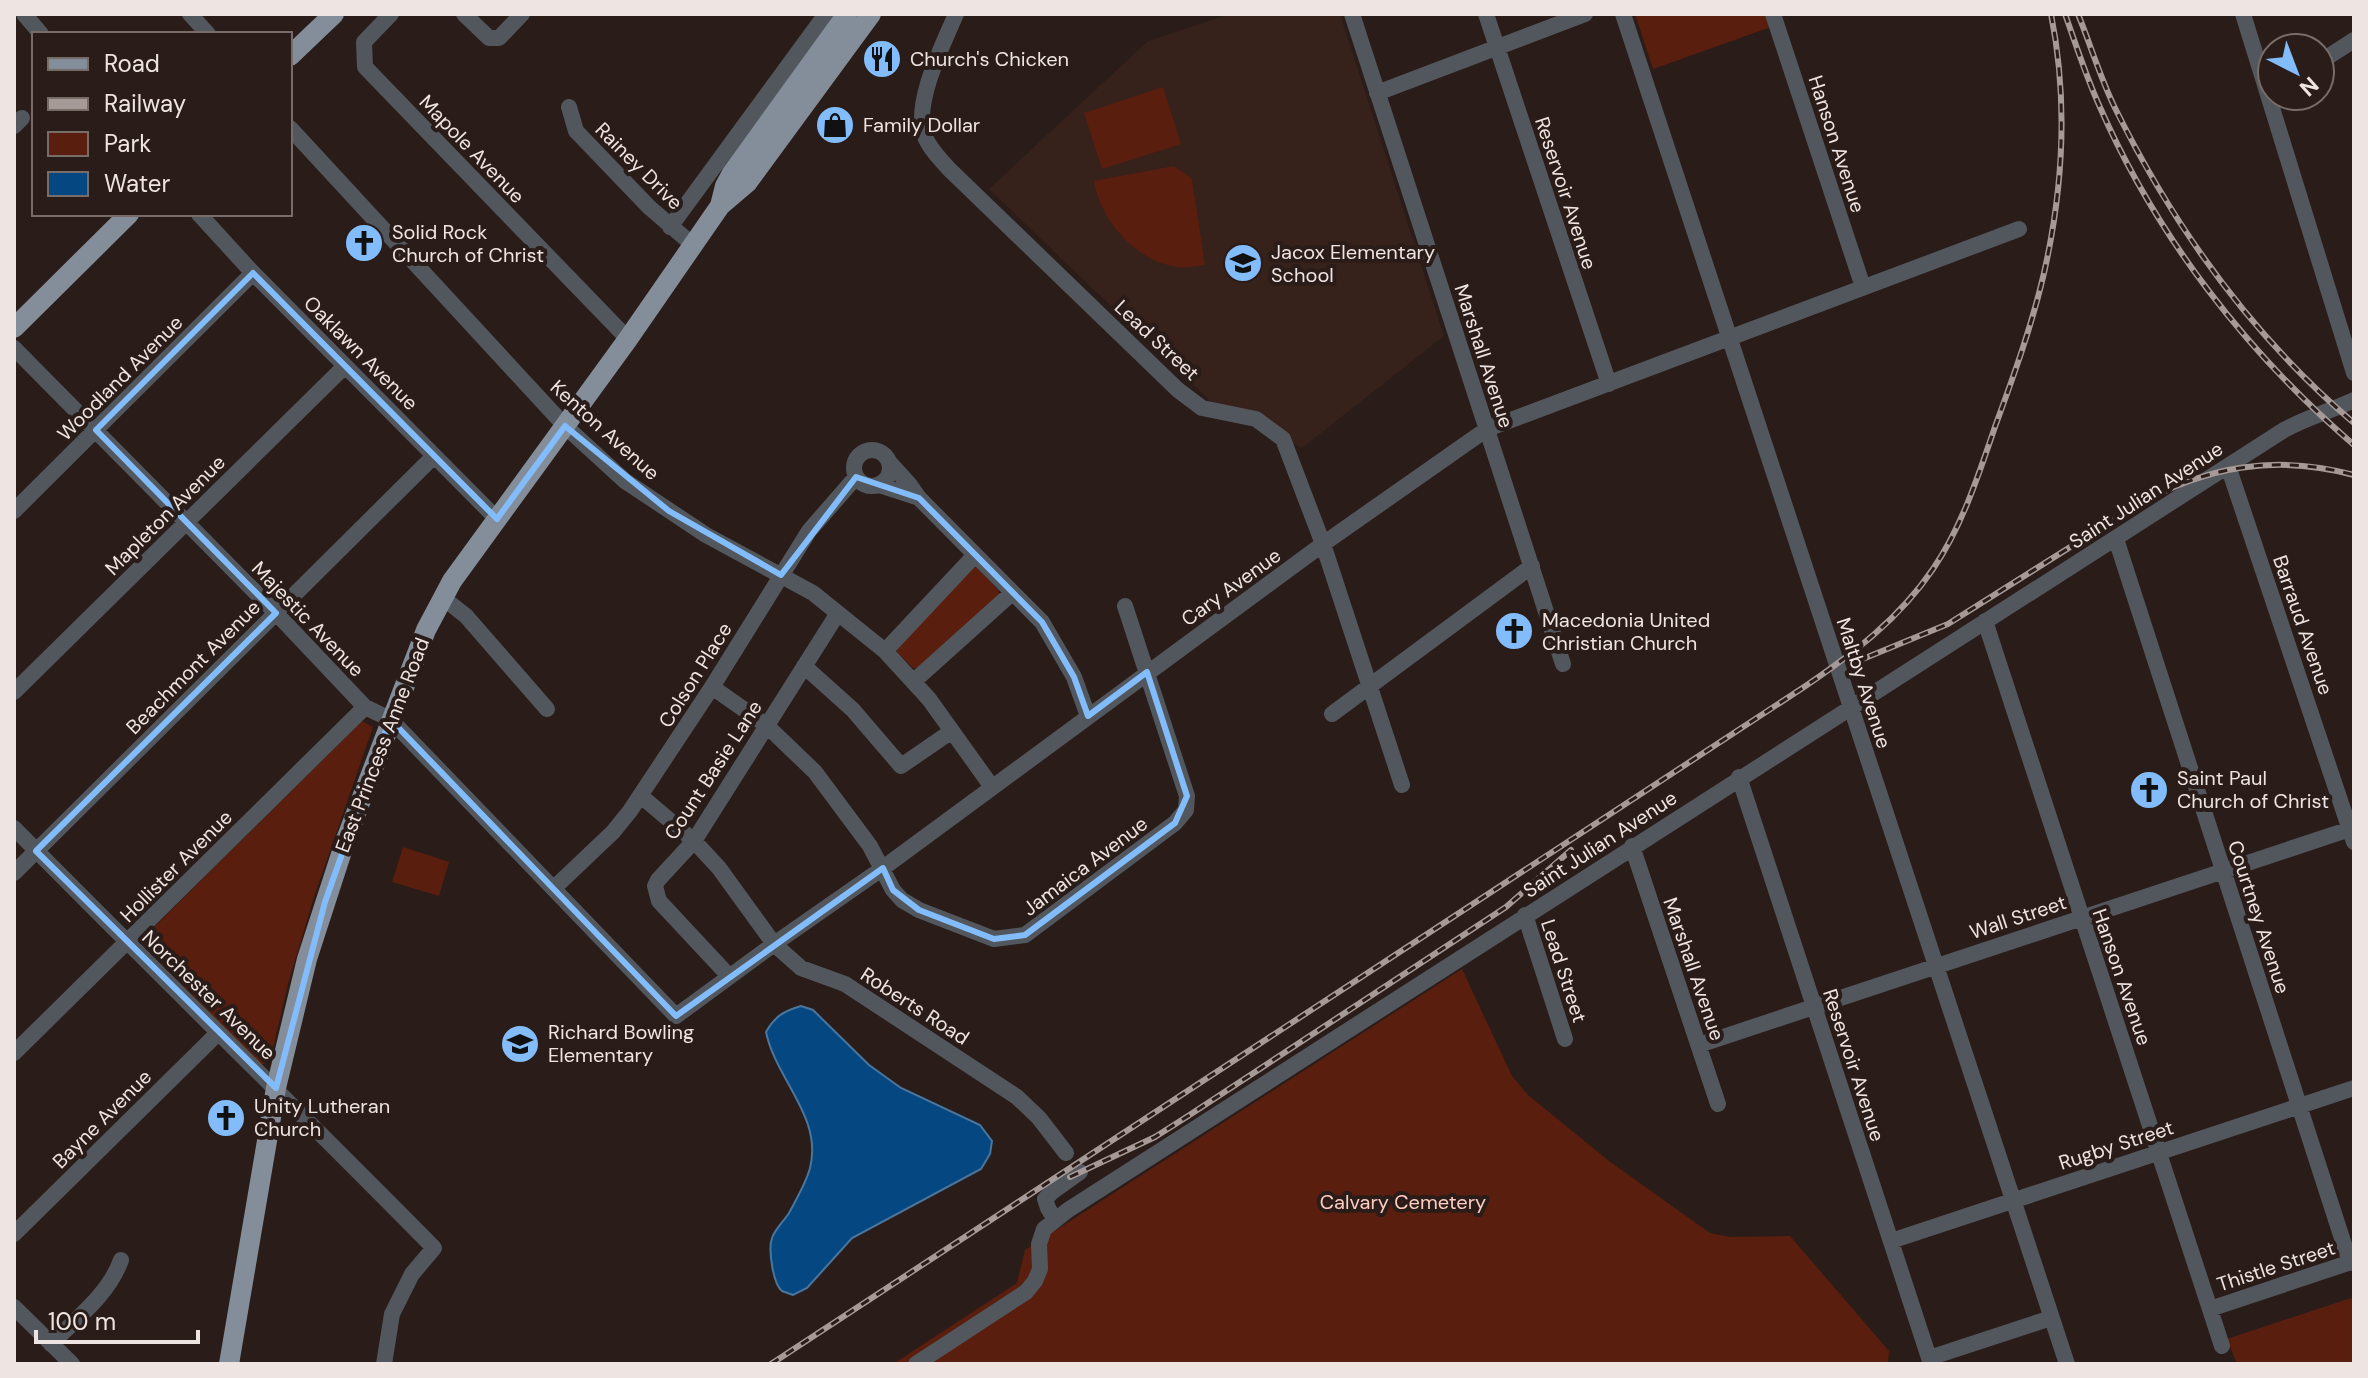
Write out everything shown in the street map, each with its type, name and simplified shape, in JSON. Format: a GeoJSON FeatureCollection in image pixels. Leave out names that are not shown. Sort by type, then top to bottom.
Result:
{"type":"FeatureCollection","features":[{"type":"Feature","properties":{"kind":"main road"},"geometry":{"type":"LineString","coordinates":[[292,54],[334,14]]}},
{"type":"Feature","properties":{"kind":"main road","name":"East Princess Anne Road"},"geometry":{"type":"LineString","coordinates":[[720,206],[732,173],[847,14]]}},
{"type":"Feature","properties":{"kind":"main road","name":"East Princess Anne Road"},"geometry":{"type":"LineString","coordinates":[[229,1364],[276,1088],[292,1018],[345,842],[426,630],[442,597],[720,206],[747,183],[871,14]]}},
{"type":"Feature","properties":{"kind":"main road"},"geometry":{"type":"LineString","coordinates":[[14,328],[127,216]]}},
{"type":"Feature","properties":{"kind":"street"},"geometry":{"type":"LineString","coordinates":[[24,14],[39,32]]}},
{"type":"Feature","properties":{"kind":"street"},"geometry":{"type":"LineString","coordinates":[[190,14],[206,32]]}},
{"type":"Feature","properties":{"kind":"street"},"geometry":{"type":"LineString","coordinates":[[464,14],[507,52]]}},
{"type":"Feature","properties":{"kind":"street"},"geometry":{"type":"LineString","coordinates":[[494,39],[499,38],[522,14]]}},
{"type":"Feature","properties":{"kind":"street"},"geometry":{"type":"LineString","coordinates":[[670,227],[826,14]]}},
{"type":"Feature","properties":{"kind":"street","name":"Lead Street"},"geometry":{"type":"LineString","coordinates":[[956,14],[923,101],[924,134],[933,150],[960,180],[1178,390],[1202,408],[1256,419],[1283,439],[1323,544],[1402,785]]}},
{"type":"Feature","properties":{"kind":"street","name":"Marshall Avenue"},"geometry":{"type":"LineString","coordinates":[[1352,14],[1563,664]]}},
{"type":"Feature","properties":{"kind":"street","name":"Reservoir Avenue"},"geometry":{"type":"LineString","coordinates":[[1486,14],[1609,384]]}},
{"type":"Feature","properties":{"kind":"street"},"geometry":{"type":"LineString","coordinates":[[1377,93],[1585,14]]}},
{"type":"Feature","properties":{"kind":"street","name":"Maltby Avenue"},"geometry":{"type":"LineString","coordinates":[[1623,14],[2067,1364]]}},
{"type":"Feature","properties":{"kind":"street","name":"Hanson Avenue"},"geometry":{"type":"LineString","coordinates":[[1773,14],[1863,287]]}},
{"type":"Feature","properties":{"kind":"street"},"geometry":{"type":"LineString","coordinates":[[2243,14],[2256,53]]}},
{"type":"Feature","properties":{"kind":"street","name":"Mapole Avenue"},"geometry":{"type":"LineString","coordinates":[[382,17],[364,42],[365,67],[628,339]]}},
{"type":"Feature","properties":{"kind":"street"},"geometry":{"type":"LineString","coordinates":[[2336,52],[2354,40]]}},
{"type":"Feature","properties":{"kind":"street","name":"Rainey Drive"},"geometry":{"type":"LineString","coordinates":[[569,107],[576,131],[670,227],[693,245]]}},
{"type":"Feature","properties":{"kind":"street"},"geometry":{"type":"LineString","coordinates":[[2275,112],[2354,373]]}},
{"type":"Feature","properties":{"kind":"street","name":"Kenton Avenue"},"geometry":{"type":"LineString","coordinates":[[292,130],[565,426],[625,481],[706,535],[813,593],[885,651],[952,731],[992,787]]}},
{"type":"Feature","properties":{"kind":"street","name":"Oaklawn Avenue"},"geometry":{"type":"LineString","coordinates":[[201,216],[253,273],[497,519]]}},
{"type":"Feature","properties":{"kind":"street","name":"Cary Avenue"},"geometry":{"type":"LineString","coordinates":[[676,1016],[883,868],[1323,544],[1487,429],[2019,229]]}},
{"type":"Feature","properties":{"kind":"street","name":"Woodland Avenue"},"geometry":{"type":"LineString","coordinates":[[14,511],[253,273]]}},
{"type":"Feature","properties":{"kind":"street","name":"Majestic Avenue"},"geometry":{"type":"LineString","coordinates":[[14,348],[365,707],[390,719],[676,1016]]}},
{"type":"Feature","properties":{"kind":"street","name":"Mapleton Avenue"},"geometry":{"type":"LineString","coordinates":[[14,692],[345,366]]}},
{"type":"Feature","properties":{"kind":"street","name":"Saint Julian Avenue"},"geometry":{"type":"LineString","coordinates":[[1055,1220],[1739,777],[2296,423],[2354,400]]}},
{"type":"Feature","properties":{"kind":"street"},"geometry":{"type":"LineString","coordinates":[[919,498],[879,485],[869,486],[856,477],[855,462],[865,451],[881,451],[919,498],[1042,622],[1074,677],[1088,716]]}},
{"type":"Feature","properties":{"kind":"street","name":"Beachmont Avenue"},"geometry":{"type":"LineString","coordinates":[[14,873],[434,456]]}},
{"type":"Feature","properties":{"kind":"street"},"geometry":{"type":"LineString","coordinates":[[879,485],[887,479],[890,463]]}},
{"type":"Feature","properties":{"kind":"street","name":"Barraud Avenue"},"geometry":{"type":"LineString","coordinates":[[2228,466],[2352,835]]}},
{"type":"Feature","properties":{"kind":"street","name":"Colson Place"},"geometry":{"type":"LineString","coordinates":[[554,888],[613,832],[641,796],[809,531],[856,477]]}},
{"type":"Feature","properties":{"kind":"street","name":"Courtney Avenue"},"geometry":{"type":"LineString","coordinates":[[2116,539],[2352,1262]]}},
{"type":"Feature","properties":{"kind":"street"},"geometry":{"type":"LineString","coordinates":[[885,651],[975,555]]}},
{"type":"Feature","properties":{"kind":"street"},"geometry":{"type":"LineString","coordinates":[[1332,714],[1532,566]]}},
{"type":"Feature","properties":{"kind":"street"},"geometry":{"type":"LineString","coordinates":[[913,682],[1012,593]]}},
{"type":"Feature","properties":{"kind":"street"},"geometry":{"type":"LineString","coordinates":[[442,597],[466,616],[547,709]]}},
{"type":"Feature","properties":{"kind":"street"},"geometry":{"type":"LineString","coordinates":[[1125,606],[1147,672]]}},
{"type":"Feature","properties":{"kind":"street","name":"Count Basie Lane"},"geometry":{"type":"LineString","coordinates":[[729,976],[659,901],[656,894],[658,880],[694,841],[838,613]]}},
{"type":"Feature","properties":{"kind":"street","name":"Hanson Avenue"},"geometry":{"type":"LineString","coordinates":[[1985,621],[2222,1346]]}},
{"type":"Feature","properties":{"kind":"street"},"geometry":{"type":"LineString","coordinates":[[804,666],[853,710],[901,766],[952,731]]}},
{"type":"Feature","properties":{"kind":"street","name":"Jamaica Avenue"},"geometry":{"type":"LineString","coordinates":[[883,868],[893,890],[902,900],[919,910],[994,939],[1025,935],[1051,918],[1175,823],[1186,810],[1187,796],[1147,672]]}},
{"type":"Feature","properties":{"kind":"street"},"geometry":{"type":"LineString","coordinates":[[712,687],[766,725],[815,772],[883,868]]}},
{"type":"Feature","properties":{"kind":"street","name":"Hollister Avenue"},"geometry":{"type":"LineString","coordinates":[[14,1053],[365,707]]}},
{"type":"Feature","properties":{"kind":"street","name":"Reservoir Avenue"},"geometry":{"type":"LineString","coordinates":[[1739,777],[1930,1361]]}},
{"type":"Feature","properties":{"kind":"street","name":"Roberts Road"},"geometry":{"type":"LineString","coordinates":[[641,796],[694,841],[719,868],[774,944],[801,968],[845,984],[1017,1097],[1039,1118],[1066,1153]]}},
{"type":"Feature","properties":{"kind":"street","name":"Norchester Avenue"},"geometry":{"type":"LineString","coordinates":[[14,828],[434,1248],[412,1274],[392,1314],[384,1364]]}},
{"type":"Feature","properties":{"kind":"street","name":"Wall Street"},"geometry":{"type":"LineString","coordinates":[[1699,1045],[2222,871],[2352,835]]}},
{"type":"Feature","properties":{"kind":"street","name":"Marshall Avenue"},"geometry":{"type":"LineString","coordinates":[[1632,846],[1718,1104]]}},
{"type":"Feature","properties":{"kind":"street","name":"Lead Street"},"geometry":{"type":"LineString","coordinates":[[1525,915],[1565,1039]]}},
{"type":"Feature","properties":{"kind":"street","name":"Bayne Avenue"},"geometry":{"type":"LineString","coordinates":[[14,1234],[218,1033]]}},
{"type":"Feature","properties":{"kind":"street","name":"Rugby Street"},"geometry":{"type":"LineString","coordinates":[[1891,1241],[2354,1088]]}},
{"type":"Feature","properties":{"kind":"street"},"geometry":{"type":"LineString","coordinates":[[916,1364],[1026,1292],[1040,1269],[1044,1229],[1055,1220],[1045,1199],[1080,1172]]}},
{"type":"Feature","properties":{"kind":"street"},"geometry":{"type":"LineString","coordinates":[[51,1344],[112,1281],[121,1260]]}},
{"type":"Feature","properties":{"kind":"street","name":"Thistle Street"},"geometry":{"type":"LineString","coordinates":[[2210,1309],[2352,1262]]}},
{"type":"Feature","properties":{"kind":"street"},"geometry":{"type":"LineString","coordinates":[[14,1307],[72,1364]]}},
{"type":"Feature","properties":{"kind":"street"},"geometry":{"type":"LineString","coordinates":[[1930,1361],[2051,1318]]}},
{"type":"Feature","properties":{"kind":"highlighted area"},"geometry":{"type":"Polygon","coordinates":[[[253,273],[497,519],[565,426],[669,511],[781,575],[856,477],[919,498],[1042,622],[1074,677],[1088,716],[1147,672],[1187,796],[1175,823],[1025,935],[994,939],[919,910],[893,890],[883,868],[676,1016],[390,719],[325,902],[276,1088],[36,851],[276,613],[96,430],[253,273]]]}},
{"type":"Feature","properties":{"kind":"shaded area","name":"Jacox Elementary School"},"geometry":{"type":"Polygon","coordinates":[[[1230,14],[1340,14],[1444,336],[1302,448],[1210,401],[989,189],[1148,41],[1230,14]]]}},
{"type":"Feature","properties":{"kind":"green space"},"geometry":{"type":"Polygon","coordinates":[[[1635,14],[1767,14],[1771,27],[1653,69],[1635,14]]]}},
{"type":"Feature","properties":{"kind":"green space"},"geometry":{"type":"Polygon","coordinates":[[[1163,87],[1181,144],[1102,169],[1084,113],[1163,87]]]}},
{"type":"Feature","properties":{"kind":"green space"},"geometry":{"type":"Polygon","coordinates":[[[1174,166],[1192,179],[1205,265],[1179,267],[1164,264],[1135,248],[1112,224],[1098,196],[1094,181],[1174,166]]]}},
{"type":"Feature","properties":{"kind":"green space"},"geometry":{"type":"Polygon","coordinates":[[[977,567],[999,591],[998,598],[921,668],[913,668],[897,652],[898,642],[968,569],[977,567]]]}},
{"type":"Feature","properties":{"kind":"green space"},"geometry":{"type":"Polygon","coordinates":[[[362,721],[373,727],[314,897],[288,984],[270,1061],[261,1065],[140,941],[362,721]]]}},
{"type":"Feature","properties":{"kind":"green space"},"geometry":{"type":"Polygon","coordinates":[[[403,847],[449,862],[439,896],[392,882],[403,847]]]}},
{"type":"Feature","properties":{"kind":"green space","name":"Calvary Cemetery"},"geometry":{"type":"Polygon","coordinates":[[[1462,969],[1512,1076],[1528,1095],[1609,1161],[1710,1233],[1730,1237],[1790,1236],[1889,1351],[1888,1364],[893,1364],[1017,1283],[1025,1250],[1462,969]]]}},
{"type":"Feature","properties":{"kind":"green space"},"geometry":{"type":"Polygon","coordinates":[[[2354,1297],[2354,1364],[2237,1364],[2227,1339],[2354,1297]]]}},
{"type":"Feature","properties":{"kind":"water"},"geometry":{"type":"Polygon","coordinates":[[[801,1006],[813,1010],[869,1065],[901,1088],[980,1125],[992,1141],[990,1154],[981,1169],[852,1238],[807,1288],[793,1295],[782,1291],[776,1281],[771,1243],[803,1185],[810,1168],[812,1149],[804,1115],[771,1050],[766,1032],[780,1015],[801,1006]]]}},
{"type":"Feature","properties":{"kind":"railway"},"geometry":{"type":"LineString","coordinates":[[771,1364],[1804,687],[1858,648],[1906,604],[1944,552],[1962,517],[2016,368],[2039,292],[2056,209],[2061,144],[2060,79],[2051,14]]}},
{"type":"Feature","properties":{"kind":"railway"},"geometry":{"type":"LineString","coordinates":[[2065,14],[2094,94],[2122,153],[2177,246],[2241,332],[2354,445]]}},
{"type":"Feature","properties":{"kind":"railway"},"geometry":{"type":"LineString","coordinates":[[2078,14],[2116,110],[2191,239],[2219,279],[2282,355],[2354,423]]}},
{"type":"Feature","properties":{"kind":"railway"},"geometry":{"type":"LineString","coordinates":[[1853,663],[1948,624],[2137,505],[2189,481],[2216,473],[2270,465],[2297,465],[2354,475]]}},
{"type":"Feature","properties":{"kind":"railway"},"geometry":{"type":"LineString","coordinates":[[1070,1177],[1155,1137],[1188,1116],[1506,907],[1571,850]]}},
{"type":"Feature","properties":{"kind":"place","name":"Church's Chicken"},"geometry":{"type":"Point","coordinates":[882,59]}},
{"type":"Feature","properties":{"kind":"place","name":"Family Dollar"},"geometry":{"type":"Point","coordinates":[835,125]}},
{"type":"Feature","properties":{"kind":"place","name":"Solid Rock Church of Christ"},"geometry":{"type":"Point","coordinates":[364,243]}},
{"type":"Feature","properties":{"kind":"place","name":"Jacox Elementary School"},"geometry":{"type":"Point","coordinates":[1243,263]}},
{"type":"Feature","properties":{"kind":"place","name":"Macedonia United Christian Church"},"geometry":{"type":"Point","coordinates":[1514,631]}},
{"type":"Feature","properties":{"kind":"place","name":"Saint Paul Church of Christ"},"geometry":{"type":"Point","coordinates":[2149,790]}},
{"type":"Feature","properties":{"kind":"place","name":"Richard Bowling Elementary"},"geometry":{"type":"Point","coordinates":[520,1044]}},
{"type":"Feature","properties":{"kind":"place","name":"Unity Lutheran Church"},"geometry":{"type":"Point","coordinates":[226,1118]}}]}
